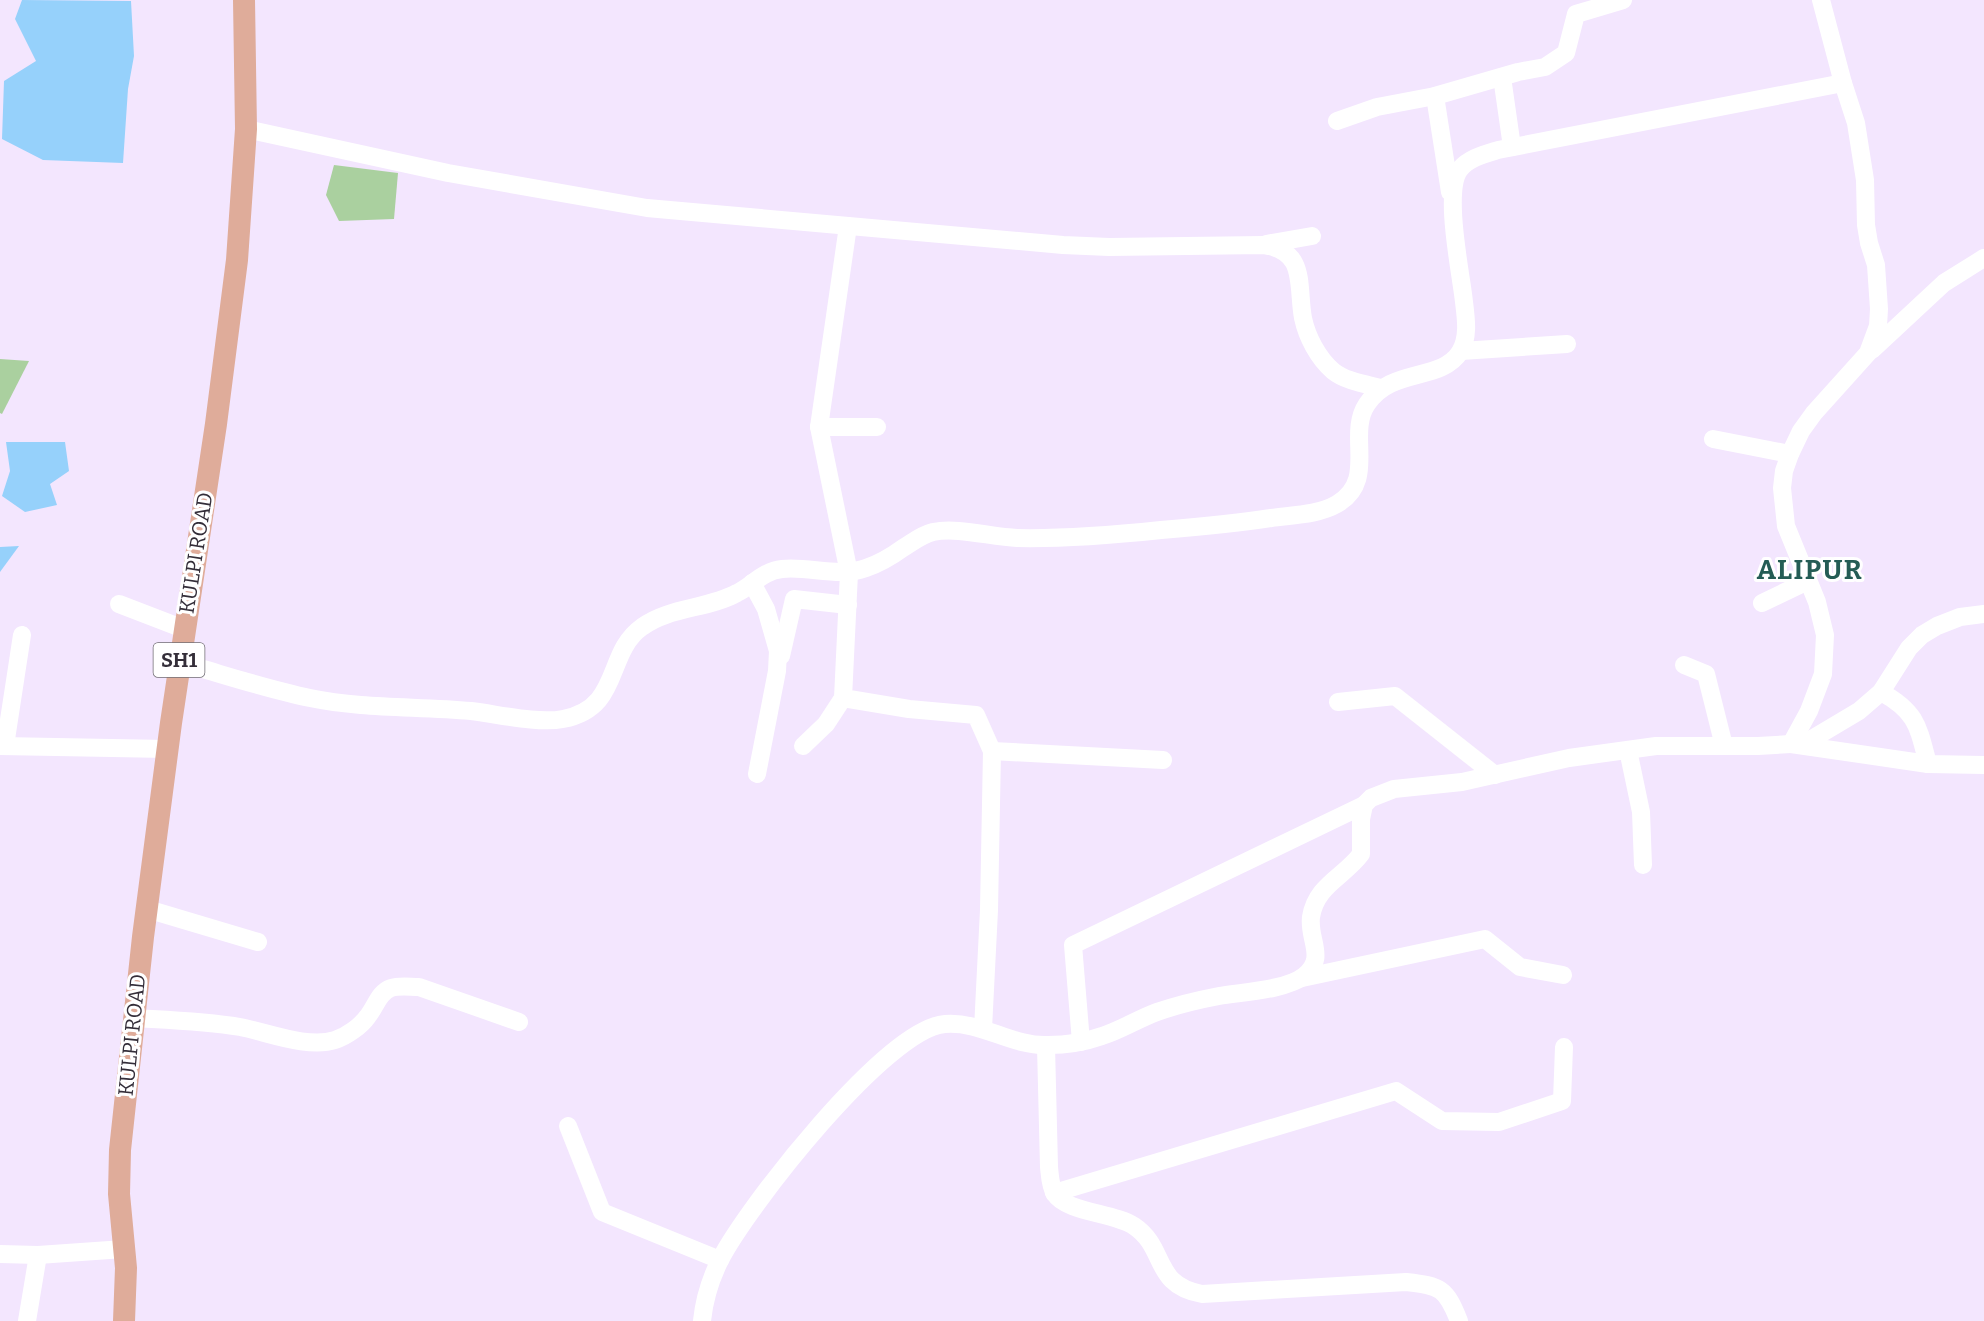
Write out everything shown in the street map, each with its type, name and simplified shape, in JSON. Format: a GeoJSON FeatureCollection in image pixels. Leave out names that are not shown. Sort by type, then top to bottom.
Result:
{"type":"FeatureCollection","features":[{"type":"Feature","properties":{"kind":"main road","name":"KULPI ROAD"},"geometry":{"type":"LineString","coordinates":[[124,1321],[126,1305],[119,1194],[120,1150],[147,909],[179,662],[236,270],[246,129],[244,0]]}},
{"type":"Feature","properties":{"kind":"street"},"geometry":{"type":"LineString","coordinates":[[1337,121],[1377,107],[1435,96],[1545,67],[1566,53],[1576,14],[1623,0]]}},
{"type":"Feature","properties":{"kind":"street"},"geometry":{"type":"LineString","coordinates":[[1821,0],[1862,152],[1866,225],[1879,286],[1878,326],[1868,353]]}},
{"type":"Feature","properties":{"kind":"street"},"geometry":{"type":"LineString","coordinates":[[1502,77],[1512,147]]}},
{"type":"Feature","properties":{"kind":"street"},"geometry":{"type":"LineString","coordinates":[[1452,203],[1454,182],[1461,168],[1477,157],[1512,147],[1843,83]]}},
{"type":"Feature","properties":{"kind":"street"},"geometry":{"type":"LineString","coordinates":[[179,662],[310,698],[349,704],[470,711],[562,720],[582,713],[593,706],[606,691],[631,636],[645,624],[663,616],[738,593],[764,574],[779,569],[849,573],[868,568],[903,549],[916,538],[933,532],[951,531],[1014,538],[1082,537],[1239,523],[1315,512],[1337,504],[1349,493],[1357,481],[1361,460],[1359,434],[1361,414],[1368,401],[1381,388],[1410,375],[1447,365],[1461,351],[1467,328],[1452,203],[1435,96]]}},
{"type":"Feature","properties":{"kind":"street"},"geometry":{"type":"LineString","coordinates":[[246,129],[448,173],[647,208],[1009,241],[1109,247],[1264,245],[1277,247],[1287,253],[1298,273],[1307,334],[1323,361],[1334,372],[1351,380],[1381,388]]}},
{"type":"Feature","properties":{"kind":"street"},"geometry":{"type":"LineString","coordinates":[[803,746],[826,724],[843,698],[849,573],[819,427],[848,226]]}},
{"type":"Feature","properties":{"kind":"street"},"geometry":{"type":"LineString","coordinates":[[1264,245],[1312,236]]}},
{"type":"Feature","properties":{"kind":"street"},"geometry":{"type":"LineString","coordinates":[[1791,744],[1809,711],[1823,674],[1825,635],[1817,602],[1786,526],[1782,488],[1784,471],[1790,454],[1801,431],[1814,413],[1868,353],[1944,283],[1984,258]]}},
{"type":"Feature","properties":{"kind":"street"},"geometry":{"type":"LineString","coordinates":[[1461,351],[1566,344]]}},
{"type":"Feature","properties":{"kind":"street"},"geometry":{"type":"LineString","coordinates":[[819,427],[877,428]]}},
{"type":"Feature","properties":{"kind":"street"},"geometry":{"type":"LineString","coordinates":[[1713,439],[1790,454]]}},
{"type":"Feature","properties":{"kind":"street"},"geometry":{"type":"LineString","coordinates":[[1762,603],[1808,581]]}},
{"type":"Feature","properties":{"kind":"street"},"geometry":{"type":"LineString","coordinates":[[752,583],[766,609],[773,629],[778,651],[777,671]]}},
{"type":"Feature","properties":{"kind":"street"},"geometry":{"type":"LineString","coordinates":[[757,774],[794,599],[848,605]]}},
{"type":"Feature","properties":{"kind":"street"},"geometry":{"type":"LineString","coordinates":[[119,604],[184,629]]}},
{"type":"Feature","properties":{"kind":"street"},"geometry":{"type":"LineString","coordinates":[[1791,744],[1812,739],[1859,711],[1881,692],[1910,648],[1922,635],[1960,616],[1984,614]]}},
{"type":"Feature","properties":{"kind":"street"},"geometry":{"type":"LineString","coordinates":[[22,635],[3,746],[168,749]]}},
{"type":"Feature","properties":{"kind":"street"},"geometry":{"type":"LineString","coordinates":[[1684,665],[1706,674],[1724,746]]}},
{"type":"Feature","properties":{"kind":"street"},"geometry":{"type":"LineString","coordinates":[[1881,692],[1900,703],[1917,724],[1928,764]]}},
{"type":"Feature","properties":{"kind":"street"},"geometry":{"type":"LineString","coordinates":[[1338,702],[1395,696],[1495,775]]}},
{"type":"Feature","properties":{"kind":"street"},"geometry":{"type":"LineString","coordinates":[[843,698],[909,709],[976,715],[992,751],[989,910],[982,1029]]}},
{"type":"Feature","properties":{"kind":"street"},"geometry":{"type":"LineString","coordinates":[[1081,1042],[1073,945],[1364,805],[1371,798],[1394,789],[1462,782],[1569,758],[1656,746],[1791,744],[1928,764],[1984,765]]}},
{"type":"Feature","properties":{"kind":"street"},"geometry":{"type":"LineString","coordinates":[[1628,750],[1641,812],[1643,865]]}},
{"type":"Feature","properties":{"kind":"street"},"geometry":{"type":"LineString","coordinates":[[992,751],[1163,760]]}},
{"type":"Feature","properties":{"kind":"street"},"geometry":{"type":"LineString","coordinates":[[1302,978],[1312,968],[1316,957],[1310,929],[1311,915],[1323,888],[1345,872],[1361,854],[1361,819],[1364,805]]}},
{"type":"Feature","properties":{"kind":"street"},"geometry":{"type":"LineString","coordinates":[[147,909],[258,942]]}},
{"type":"Feature","properties":{"kind":"street"},"geometry":{"type":"LineString","coordinates":[[702,1321],[704,1304],[720,1260],[760,1199],[803,1143],[862,1081],[897,1048],[925,1030],[944,1023],[958,1024],[1046,1046],[1081,1042],[1103,1036],[1156,1012],[1194,1001],[1258,991],[1302,978],[1485,939],[1520,967],[1563,975]]}},
{"type":"Feature","properties":{"kind":"street"},"geometry":{"type":"LineString","coordinates":[[134,1018],[240,1027],[284,1039],[332,1041],[362,1023],[381,995],[390,988],[404,986],[419,987],[519,1022]]}},
{"type":"Feature","properties":{"kind":"street"},"geometry":{"type":"LineString","coordinates":[[1046,1046],[1050,1175],[1054,1193],[1060,1200],[1070,1205],[1123,1220],[1136,1227],[1146,1237],[1168,1277],[1189,1292],[1230,1294],[1406,1282],[1441,1290],[1449,1297],[1459,1321]]}},
{"type":"Feature","properties":{"kind":"street"},"geometry":{"type":"LineString","coordinates":[[1054,1193],[1395,1091],[1442,1121],[1499,1122],[1562,1101],[1564,1047]]}},
{"type":"Feature","properties":{"kind":"street"},"geometry":{"type":"LineString","coordinates":[[568,1126],[602,1212],[720,1260]]}},
{"type":"Feature","properties":{"kind":"street"},"geometry":{"type":"LineString","coordinates":[[0,1254],[38,1255],[124,1249]]}},
{"type":"Feature","properties":{"kind":"street"},"geometry":{"type":"LineString","coordinates":[[27,1321],[38,1255]]}},
{"type":"Feature","properties":{"kind":"green space"},"geometry":{"type":"Polygon","coordinates":[[[334,165],[398,173],[394,219],[339,221],[326,195],[334,165]]]}},
{"type":"Feature","properties":{"kind":"green space"},"geometry":{"type":"Polygon","coordinates":[[[0,359],[29,361],[2,414],[0,413],[0,359]]]}},
{"type":"Feature","properties":{"kind":"water"},"geometry":{"type":"Polygon","coordinates":[[[22,0],[131,1],[134,56],[128,89],[123,163],[43,160],[2,139],[4,81],[36,61],[15,19],[22,0]]]}},
{"type":"Feature","properties":{"kind":"water"},"geometry":{"type":"Polygon","coordinates":[[[6,442],[65,442],[69,471],[50,484],[57,505],[25,512],[2,496],[10,471],[6,442]]]}},
{"type":"Feature","properties":{"kind":"water"},"geometry":{"type":"Polygon","coordinates":[[[19,546],[0,572],[0,547],[19,546]]]}},
{"type":"Feature","properties":{"kind":"district","name":"ALIPUR"},"geometry":{"type":"Point","coordinates":[1810,570]}}]}
